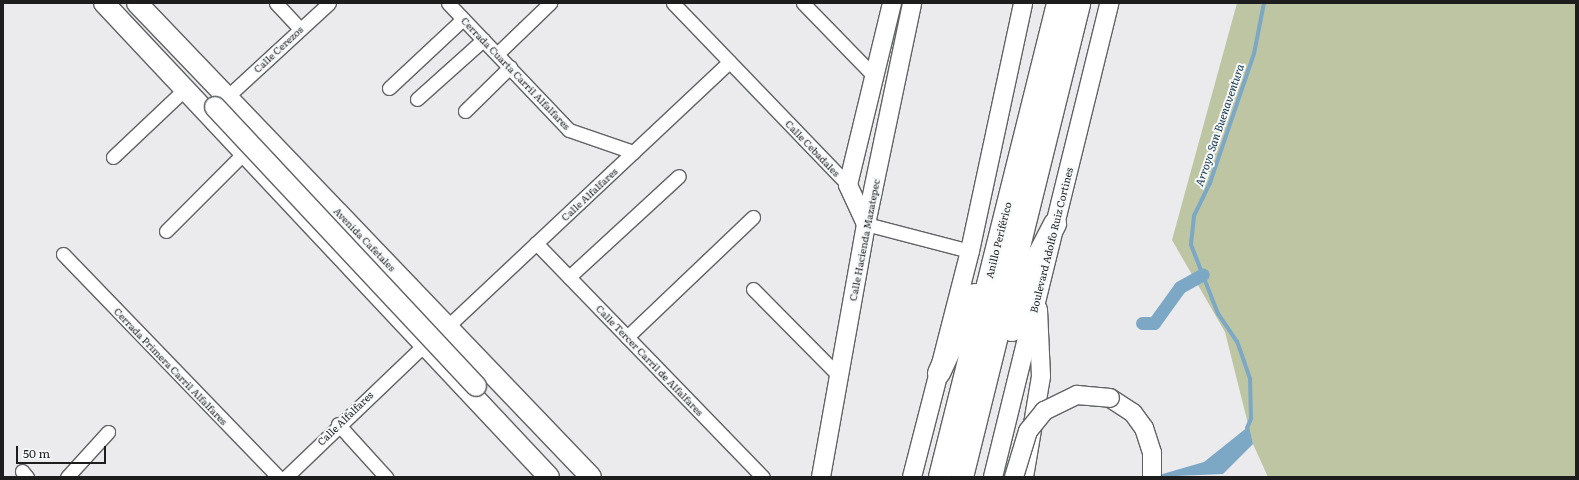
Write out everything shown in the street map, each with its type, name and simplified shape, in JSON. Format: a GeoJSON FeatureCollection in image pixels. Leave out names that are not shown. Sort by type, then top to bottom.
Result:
{"type":"FeatureCollection","features":[{"type":"Feature","properties":{"kind":"highway","name":"Anillo Periférico"},"geometry":{"type":"LineString","coordinates":[[940,477],[1058,3]]}},
{"type":"Feature","properties":{"kind":"highway"},"geometry":{"type":"LineString","coordinates":[[962,477],[1079,3]]}},
{"type":"Feature","properties":{"kind":"highway"},"geometry":{"type":"LineString","coordinates":[[980,405],[1009,339],[1032,268],[1055,224]]}},
{"type":"Feature","properties":{"kind":"highway"},"geometry":{"type":"LineString","coordinates":[[939,373],[997,247]]}},
{"type":"Feature","properties":{"kind":"main road"},"geometry":{"type":"LineString","coordinates":[[105,3],[380,299],[549,477]]}},
{"type":"Feature","properties":{"kind":"main road"},"geometry":{"type":"LineString","coordinates":[[105,3],[139,30],[221,102],[560,477]]}},
{"type":"Feature","properties":{"kind":"main road","name":"Avenida Cafetales"},"geometry":{"type":"LineString","coordinates":[[137,3],[221,102],[405,280],[591,477]]}},
{"type":"Feature","properties":{"kind":"main road","name":"Boulevard Adolfo Ruiz Cortines"},"geometry":{"type":"LineString","coordinates":[[992,477],[1109,3]]}},
{"type":"Feature","properties":{"kind":"main road"},"geometry":{"type":"LineString","coordinates":[[912,477],[970,251],[1021,4]]}},
{"type":"Feature","properties":{"kind":"main road"},"geometry":{"type":"LineString","coordinates":[[848,185],[892,5],[911,7]]}},
{"type":"Feature","properties":{"kind":"main road","name":"Calle Hacienda Mazatepec"},"geometry":{"type":"LineString","coordinates":[[821,477],[866,224],[911,7]]}},
{"type":"Feature","properties":{"kind":"main road","name":"Calle Cebadales"},"geometry":{"type":"LineString","coordinates":[[848,185],[866,224]]}},
{"type":"Feature","properties":{"kind":"main road"},"geometry":{"type":"LineString","coordinates":[[380,299],[396,303],[404,299],[409,287],[405,280]]}},
{"type":"Feature","properties":{"kind":"main road"},"geometry":{"type":"LineString","coordinates":[[1024,477],[1041,376],[1037,299]]}},
{"type":"Feature","properties":{"kind":"main road"},"geometry":{"type":"LineString","coordinates":[[464,344],[510,403],[580,477]]}},
{"type":"Feature","properties":{"kind":"main road"},"geometry":{"type":"LineString","coordinates":[[1014,477],[1024,439],[1038,416],[1060,400],[1093,393],[1117,402],[1139,420],[1150,444],[1152,477]]}},
{"type":"Feature","properties":{"kind":"street"},"geometry":{"type":"LineString","coordinates":[[276,3],[300,29]]}},
{"type":"Feature","properties":{"kind":"street","name":"Calle Cerezos"},"geometry":{"type":"LineString","coordinates":[[221,102],[329,3]]}},
{"type":"Feature","properties":{"kind":"street","name":"Cerrada Cuarta Carril Alfalfares"},"geometry":{"type":"LineString","coordinates":[[448,3],[569,130],[633,152]]}},
{"type":"Feature","properties":{"kind":"street"},"geometry":{"type":"LineString","coordinates":[[498,54],[550,3]]}},
{"type":"Feature","properties":{"kind":"street","name":"Calle Cebadales"},"geometry":{"type":"LineString","coordinates":[[673,3],[848,185]]}},
{"type":"Feature","properties":{"kind":"street"},"geometry":{"type":"LineString","coordinates":[[803,3],[874,76]]}},
{"type":"Feature","properties":{"kind":"street"},"geometry":{"type":"LineString","coordinates":[[389,88],[463,19]]}},
{"type":"Feature","properties":{"kind":"street"},"geometry":{"type":"LineString","coordinates":[[417,100],[483,40]]}},
{"type":"Feature","properties":{"kind":"street","name":"Calle Alfalfares"},"geometry":{"type":"LineString","coordinates":[[448,326],[729,62]]}},
{"type":"Feature","properties":{"kind":"street"},"geometry":{"type":"LineString","coordinates":[[465,111],[510,67]]}},
{"type":"Feature","properties":{"kind":"street"},"geometry":{"type":"LineString","coordinates":[[113,158],[185,89]]}},
{"type":"Feature","properties":{"kind":"street"},"geometry":{"type":"LineString","coordinates":[[166,231],[244,153]]}},
{"type":"Feature","properties":{"kind":"street"},"geometry":{"type":"LineString","coordinates":[[569,277],[679,176]]}},
{"type":"Feature","properties":{"kind":"street"},"geometry":{"type":"LineString","coordinates":[[627,336],[753,217]]}},
{"type":"Feature","properties":{"kind":"street"},"geometry":{"type":"LineString","coordinates":[[866,224],[970,251]]}},
{"type":"Feature","properties":{"kind":"street","name":"Calle Tercer Carril de Alfalfares"},"geometry":{"type":"LineString","coordinates":[[536,243],[763,477]]}},
{"type":"Feature","properties":{"kind":"street","name":"Cerrada Primera Carril Alfalfares"},"geometry":{"type":"LineString","coordinates":[[64,254],[278,477]]}},
{"type":"Feature","properties":{"kind":"street"},"geometry":{"type":"LineString","coordinates":[[753,289],[839,376]]}},
{"type":"Feature","properties":{"kind":"street","name":"Calle Alfalfares"},"geometry":{"type":"LineString","coordinates":[[286,477],[338,424],[424,345]]}},
{"type":"Feature","properties":{"kind":"street"},"geometry":{"type":"LineString","coordinates":[[338,424],[386,477]]}},
{"type":"Feature","properties":{"kind":"street"},"geometry":{"type":"LineString","coordinates":[[67,477],[108,432]]}},
{"type":"Feature","properties":{"kind":"green space"},"geometry":{"type":"Polygon","coordinates":[[[1237,3],[1576,3],[1576,477],[1268,477],[1253,444],[1225,332],[1172,240],[1237,3]]]}},
{"type":"Feature","properties":{"kind":"water"},"geometry":{"type":"Polygon","coordinates":[[[1249,426],[1253,444],[1223,474],[1152,477],[1204,462],[1249,426]]]}},
{"type":"Feature","properties":{"kind":"waterway","name":"Arroyo San Buenaventura"},"geometry":{"type":"LineString","coordinates":[[1247,428],[1251,419],[1250,379],[1237,342],[1218,314],[1191,245],[1194,216],[1210,183],[1254,54],[1264,3]]}},
{"type":"Feature","properties":{"kind":"waterway"},"geometry":{"type":"LineString","coordinates":[[1142,323],[1154,323],[1180,287],[1203,274]]}}]}
